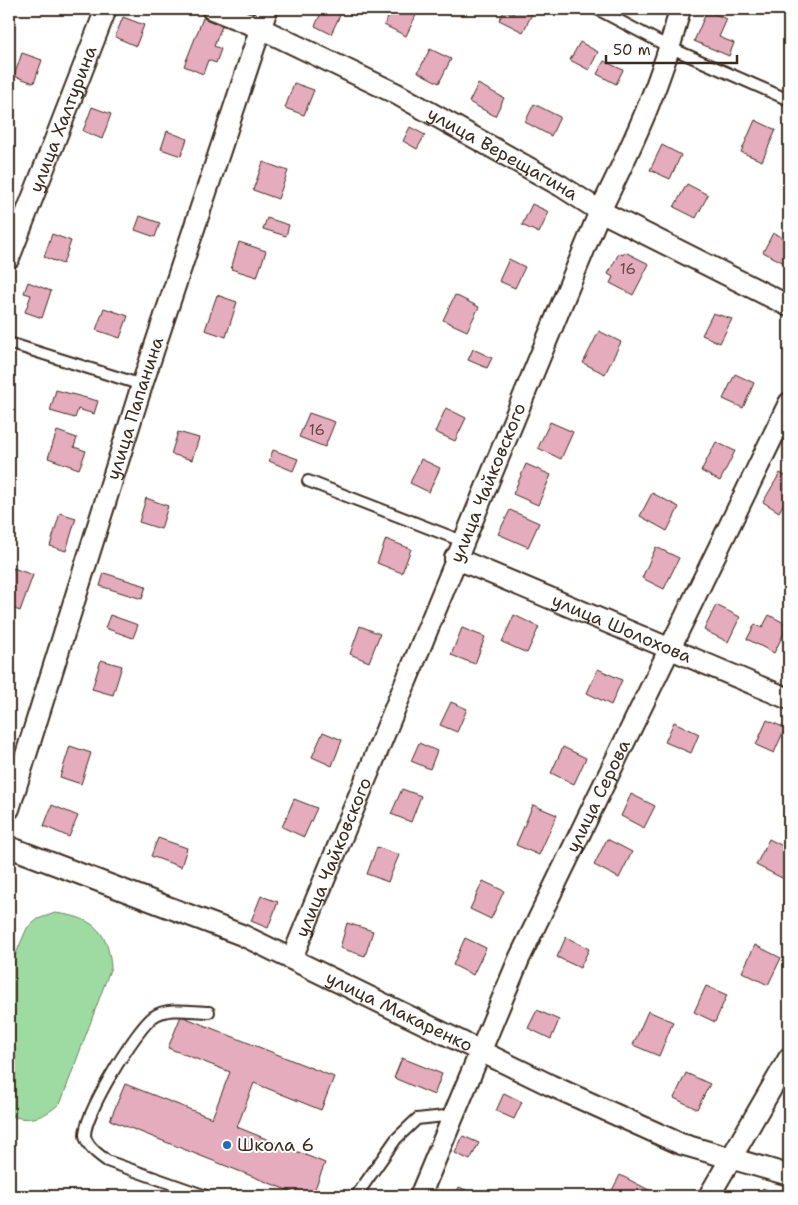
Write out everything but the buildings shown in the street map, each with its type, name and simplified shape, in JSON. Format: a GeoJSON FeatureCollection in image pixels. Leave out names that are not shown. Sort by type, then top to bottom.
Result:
{"type":"FeatureCollection","features":[{"type":"Feature","properties":{"kind":"street","name":"улица Халтурина"},"geometry":{"type":"LineString","coordinates":[[9,258],[106,9]]}},
{"type":"Feature","properties":{"kind":"street","name":"улица Верещагина"},"geometry":{"type":"LineString","coordinates":[[212,9],[263,18],[561,186],[600,211],[789,306]]}},
{"type":"Feature","properties":{"kind":"street","name":"улица Чайковского"},"geometry":{"type":"LineString","coordinates":[[292,958],[458,550],[600,211],[637,136],[671,48],[680,9]]}},
{"type":"Feature","properties":{"kind":"street","name":"улица Папанина"},"geometry":{"type":"LineString","coordinates":[[9,808],[142,385],[263,18]]}},
{"type":"Feature","properties":{"kind":"street","name":"улица Серова"},"geometry":{"type":"LineString","coordinates":[[420,1196],[519,959],[789,402]]}},
{"type":"Feature","properties":{"kind":"street","name":"улица Шолохова"},"geometry":{"type":"LineString","coordinates":[[458,550],[669,649],[789,700]]}},
{"type":"Feature","properties":{"kind":"street","name":"улица Макаренко"},"geometry":{"type":"LineString","coordinates":[[9,847],[242,935],[481,1052],[681,1144],[732,1157],[789,1175]]}},
{"type":"Feature","properties":{"kind":"street"},"geometry":{"type":"LineString","coordinates":[[709,1196],[789,1058]]}},
{"type":"Feature","properties":{"kind":"lane"},"geometry":{"type":"LineString","coordinates":[[597,9],[671,48],[789,100]]}},
{"type":"Feature","properties":{"kind":"lane"},"geometry":{"type":"LineString","coordinates":[[9,343],[142,385]]}},
{"type":"Feature","properties":{"kind":"lane"},"geometry":{"type":"LineString","coordinates":[[308,481],[458,550]]}},
{"type":"Feature","properties":{"kind":"lane"},"geometry":{"type":"LineString","coordinates":[[206,1196],[107,1161],[93,1150],[85,1138],[87,1122],[93,1105],[142,1029],[153,1017],[166,1011],[209,1012]]}},
{"type":"Feature","properties":{"kind":"lane"},"geometry":{"type":"LineString","coordinates":[[356,1196],[396,1139],[417,1119],[454,1115]]}},
{"type":"Feature","properties":{"kind":"green space"},"geometry":{"type":"Polygon","coordinates":[[[55,913],[79,918],[95,927],[106,943],[111,967],[61,1102],[43,1115],[31,1118],[17,1117],[9,1115],[9,970],[27,928],[38,919],[55,913]]]}},
{"type":"Feature","properties":{"kind":"place","name":"Школа 6"},"geometry":{"type":"Point","coordinates":[227,1145]}}]}
